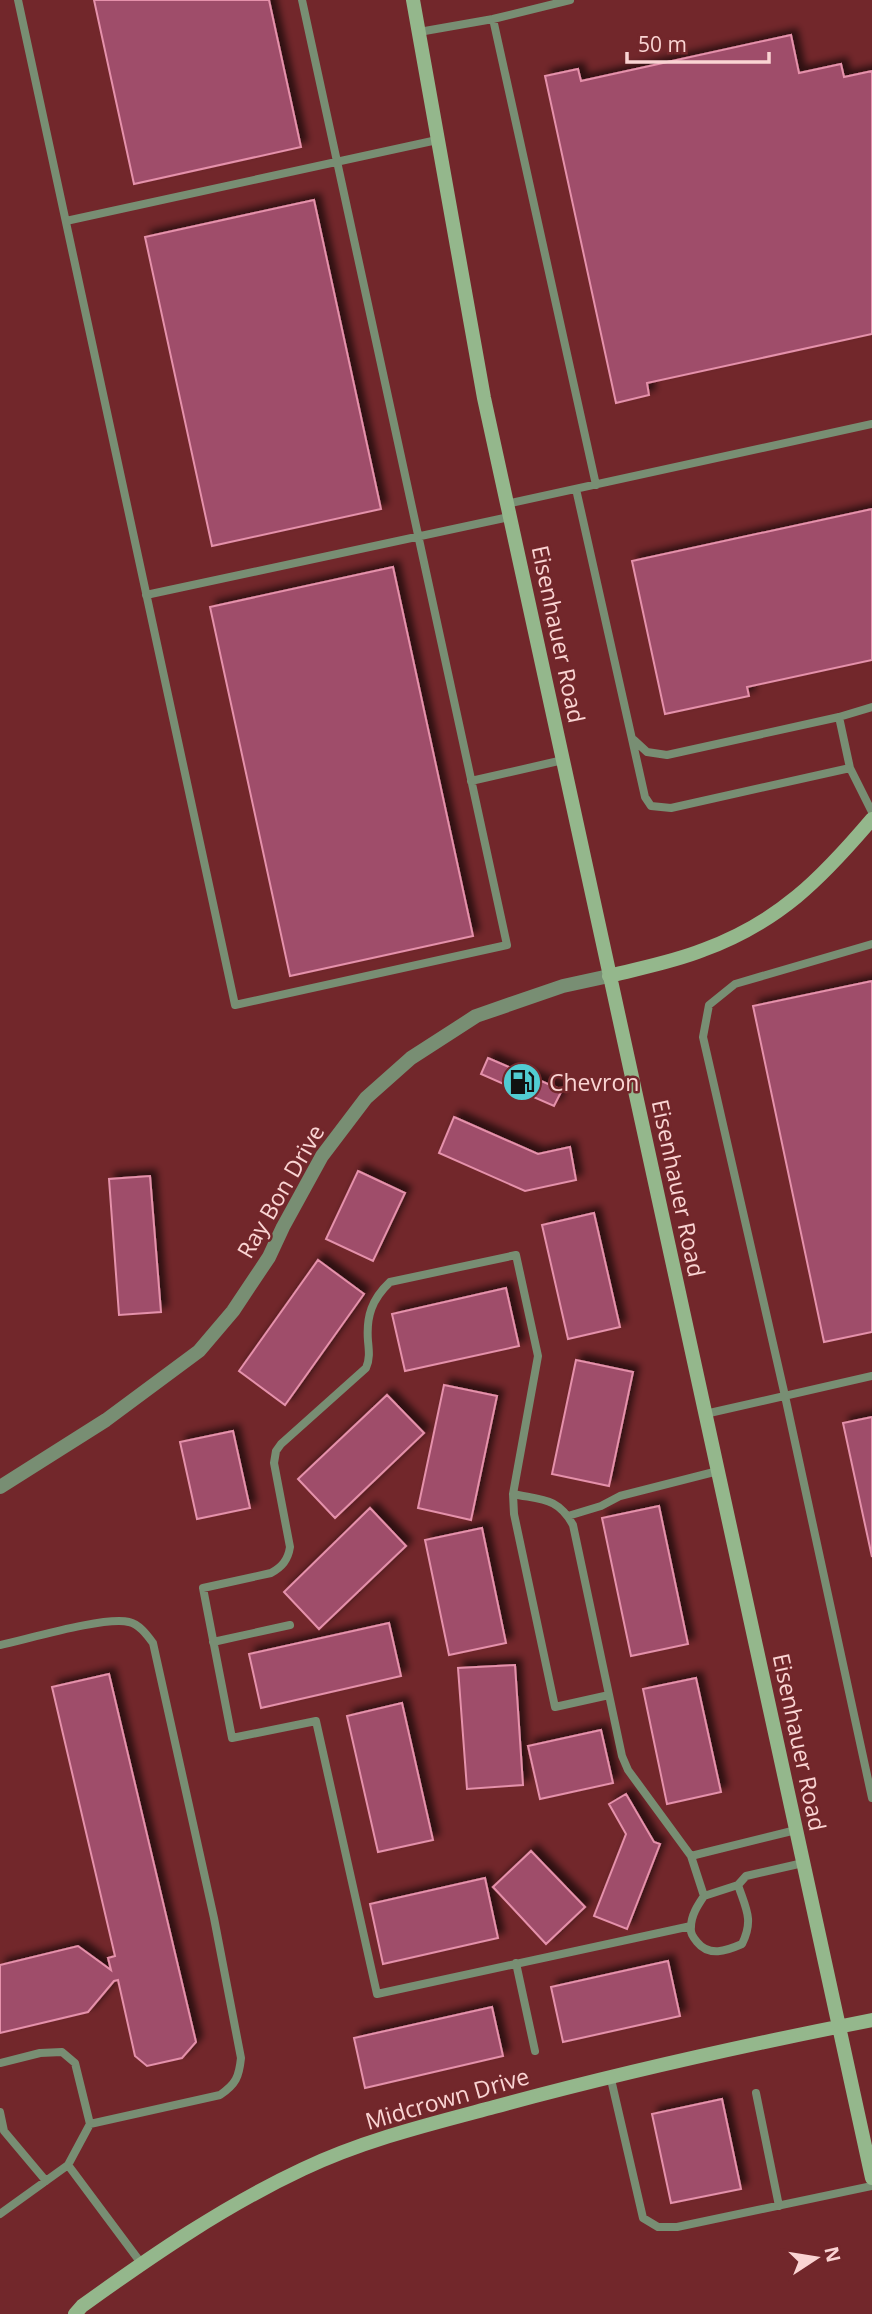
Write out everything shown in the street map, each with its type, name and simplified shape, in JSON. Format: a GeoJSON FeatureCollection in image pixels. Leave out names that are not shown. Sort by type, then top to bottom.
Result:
{"type":"FeatureCollection","features":[{"type":"Feature","properties":{"kind":"main road","name":"Eisenhauer Road"},"geometry":{"type":"LineString","coordinates":[[413,0],[464,297],[508,511],[872,2178]]}},
{"type":"Feature","properties":{"kind":"main road","name":"Ray Bon Drive"},"geometry":{"type":"LineString","coordinates":[[609,976],[701,951],[762,923],[816,882],[872,819]]}},
{"type":"Feature","properties":{"kind":"main road","name":"Midcrown Drive"},"geometry":{"type":"LineString","coordinates":[[75,2314],[141,2263],[225,2209],[305,2168],[388,2136],[610,2075],[872,2020]]}},
{"type":"Feature","properties":{"kind":"street","name":"Ray Bon Drive"},"geometry":{"type":"LineString","coordinates":[[0,1487],[106,1420],[199,1350],[233,1311],[269,1257],[322,1156],[366,1098],[411,1058],[476,1016],[563,986],[609,976]]}},
{"type":"Feature","properties":{"kind":"lane"},"geometry":{"type":"LineString","coordinates":[[18,0],[235,1005],[507,945],[302,0]]}},
{"type":"Feature","properties":{"kind":"lane"},"geometry":{"type":"LineString","coordinates":[[419,32],[493,19],[570,0]]}},
{"type":"Feature","properties":{"kind":"lane"},"geometry":{"type":"LineString","coordinates":[[493,19],[596,485]]}},
{"type":"Feature","properties":{"kind":"lane"},"geometry":{"type":"LineString","coordinates":[[66,221],[438,140]]}},
{"type":"Feature","properties":{"kind":"lane"},"geometry":{"type":"LineString","coordinates":[[146,595],[418,537],[576,489],[872,424]]}},
{"type":"Feature","properties":{"kind":"lane"},"geometry":{"type":"LineString","coordinates":[[576,489],[645,797],[651,806],[661,808],[850,768]]}},
{"type":"Feature","properties":{"kind":"lane"},"geometry":{"type":"LineString","coordinates":[[629,728],[638,746],[647,752],[667,755],[839,717],[872,707]]}},
{"type":"Feature","properties":{"kind":"lane"},"geometry":{"type":"LineString","coordinates":[[839,717],[850,768],[872,812]]}},
{"type":"Feature","properties":{"kind":"lane"},"geometry":{"type":"LineString","coordinates":[[471,781],[563,760]]}},
{"type":"Feature","properties":{"kind":"lane"},"geometry":{"type":"LineString","coordinates":[[872,944],[735,984],[709,1005],[703,1037],[785,1396],[872,1798]]}},
{"type":"Feature","properties":{"kind":"lane"},"geometry":{"type":"LineString","coordinates":[[609,1695],[555,1707],[513,1514],[513,1494],[538,1356],[516,1255],[390,1282],[376,1295],[369,1311],[366,1324],[369,1362],[366,1368],[276,1451],[274,1463],[290,1547],[289,1556],[280,1568],[271,1573],[203,1588],[232,1738],[316,1721],[376,1994],[691,1926]]}},
{"type":"Feature","properties":{"kind":"lane"},"geometry":{"type":"LineString","coordinates":[[705,1414],[872,1376]]}},
{"type":"Feature","properties":{"kind":"lane"},"geometry":{"type":"LineString","coordinates":[[568,1516],[601,1506],[620,1496],[718,1471]]}},
{"type":"Feature","properties":{"kind":"lane"},"geometry":{"type":"LineString","coordinates":[[513,1494],[554,1502],[562,1508],[573,1525],[622,1756],[628,1770],[691,1856],[704,1896]]}},
{"type":"Feature","properties":{"kind":"lane"},"geometry":{"type":"LineString","coordinates":[[0,1645],[108,1622],[131,1622],[145,1632],[153,1643],[238,2032],[242,2058],[239,2075],[234,2086],[220,2095],[90,2124]]}},
{"type":"Feature","properties":{"kind":"lane"},"geometry":{"type":"LineString","coordinates":[[213,1642],[290,1625]]}},
{"type":"Feature","properties":{"kind":"lane"},"geometry":{"type":"LineString","coordinates":[[691,1856],[796,1830]]}},
{"type":"Feature","properties":{"kind":"lane"},"geometry":{"type":"LineString","coordinates":[[737,1885],[750,1929],[742,1944],[726,1951],[710,1952],[699,1945],[691,1934],[694,1912],[704,1896],[737,1885],[746,1876],[803,1863]]}},
{"type":"Feature","properties":{"kind":"lane"},"geometry":{"type":"LineString","coordinates":[[516,1963],[535,2051]]}},
{"type":"Feature","properties":{"kind":"lane"},"geometry":{"type":"LineString","coordinates":[[0,2063],[40,2053],[62,2052],[75,2063],[90,2124],[68,2165],[0,2214]]}},
{"type":"Feature","properties":{"kind":"lane"},"geometry":{"type":"LineString","coordinates":[[610,2075],[643,2218],[658,2227],[677,2227],[872,2186]]}},
{"type":"Feature","properties":{"kind":"lane"},"geometry":{"type":"LineString","coordinates":[[756,2093],[779,2206]]}},
{"type":"Feature","properties":{"kind":"lane"},"geometry":{"type":"LineString","coordinates":[[0,2112],[5,2131],[46,2181]]}},
{"type":"Feature","properties":{"kind":"lane"},"geometry":{"type":"LineString","coordinates":[[68,2165],[141,2263]]}},
{"type":"Feature","properties":{"kind":"building"},"geometry":{"type":"Polygon","coordinates":[[[94,0],[269,0],[301,147],[134,184],[94,0]]]}},
{"type":"Feature","properties":{"kind":"building"},"geometry":{"type":"Polygon","coordinates":[[[791,35],[799,73],[841,64],[844,77],[872,71],[872,334],[647,383],[649,395],[616,403],[545,76],[578,69],[581,81],[791,35]]]}},
{"type":"Feature","properties":{"kind":"building"},"geometry":{"type":"Polygon","coordinates":[[[314,200],[381,509],[212,546],[145,237],[314,200]]]}},
{"type":"Feature","properties":{"kind":"building"},"geometry":{"type":"Polygon","coordinates":[[[872,509],[872,660],[747,687],[749,696],[665,714],[632,561],[872,509]]]}},
{"type":"Feature","properties":{"kind":"building"},"geometry":{"type":"Polygon","coordinates":[[[393,567],[473,936],[290,976],[210,607],[393,567]]]}},
{"type":"Feature","properties":{"kind":"building"},"geometry":{"type":"Polygon","coordinates":[[[872,981],[872,1332],[824,1342],[753,1006],[872,981]]]}},
{"type":"Feature","properties":{"kind":"building","name":"Chevron"},"geometry":{"type":"Polygon","coordinates":[[[488,1058],[562,1090],[554,1106],[481,1074],[488,1058]]]}},
{"type":"Feature","properties":{"kind":"building"},"geometry":{"type":"Polygon","coordinates":[[[454,1117],[538,1154],[570,1147],[576,1180],[525,1191],[439,1153],[454,1117]]]}},
{"type":"Feature","properties":{"kind":"building"},"geometry":{"type":"Polygon","coordinates":[[[358,1171],[405,1193],[373,1261],[326,1239],[358,1171]]]}},
{"type":"Feature","properties":{"kind":"building"},"geometry":{"type":"Polygon","coordinates":[[[150,1176],[161,1312],[119,1315],[109,1179],[150,1176]]]}},
{"type":"Feature","properties":{"kind":"building"},"geometry":{"type":"Polygon","coordinates":[[[594,1213],[620,1327],[568,1339],[542,1225],[594,1213]]]}},
{"type":"Feature","properties":{"kind":"building"},"geometry":{"type":"Polygon","coordinates":[[[318,1260],[364,1294],[285,1405],[239,1371],[318,1260]]]}},
{"type":"Feature","properties":{"kind":"building"},"geometry":{"type":"Polygon","coordinates":[[[506,1288],[519,1346],[405,1371],[392,1314],[506,1288]]]}},
{"type":"Feature","properties":{"kind":"building"},"geometry":{"type":"Polygon","coordinates":[[[576,1360],[633,1372],[609,1486],[552,1474],[576,1360]]]}},
{"type":"Feature","properties":{"kind":"building"},"geometry":{"type":"Polygon","coordinates":[[[444,1385],[497,1396],[471,1520],[418,1508],[444,1385]]]}},
{"type":"Feature","properties":{"kind":"building"},"geometry":{"type":"Polygon","coordinates":[[[387,1395],[424,1433],[335,1518],[298,1479],[387,1395]]]}},
{"type":"Feature","properties":{"kind":"building"},"geometry":{"type":"Polygon","coordinates":[[[872,1417],[872,1557],[843,1423],[872,1417]]]}},
{"type":"Feature","properties":{"kind":"building"},"geometry":{"type":"Polygon","coordinates":[[[233,1431],[250,1508],[197,1519],[180,1442],[233,1431]]]}},
{"type":"Feature","properties":{"kind":"building"},"geometry":{"type":"Polygon","coordinates":[[[659,1506],[688,1644],[631,1656],[602,1518],[659,1506]]]}},
{"type":"Feature","properties":{"kind":"building"},"geometry":{"type":"Polygon","coordinates":[[[370,1508],[406,1546],[319,1629],[284,1592],[370,1508]]]}},
{"type":"Feature","properties":{"kind":"building"},"geometry":{"type":"Polygon","coordinates":[[[482,1528],[506,1643],[449,1655],[425,1540],[482,1528]]]}},
{"type":"Feature","properties":{"kind":"building"},"geometry":{"type":"Polygon","coordinates":[[[389,1623],[401,1676],[261,1708],[249,1654],[389,1623]]]}},
{"type":"Feature","properties":{"kind":"building"},"geometry":{"type":"Polygon","coordinates":[[[515,1665],[523,1785],[467,1789],[458,1668],[515,1665]]]}},
{"type":"Feature","properties":{"kind":"building"},"geometry":{"type":"Polygon","coordinates":[[[109,1674],[196,2042],[182,2058],[147,2066],[135,2056],[118,1980],[114,1981],[88,2012],[0,2033],[0,1965],[78,1946],[111,1970],[108,1958],[115,1956],[52,1687],[109,1674]]]}},
{"type":"Feature","properties":{"kind":"building"},"geometry":{"type":"Polygon","coordinates":[[[696,1678],[721,1792],[667,1804],[643,1689],[696,1678]]]}},
{"type":"Feature","properties":{"kind":"building"},"geometry":{"type":"Polygon","coordinates":[[[402,1703],[433,1840],[378,1852],[347,1716],[402,1703]]]}},
{"type":"Feature","properties":{"kind":"building"},"geometry":{"type":"Polygon","coordinates":[[[601,1730],[613,1783],[540,1799],[528,1746],[601,1730]]]}},
{"type":"Feature","properties":{"kind":"building"},"geometry":{"type":"Polygon","coordinates":[[[626,1794],[654,1842],[660,1844],[627,1929],[594,1916],[626,1834],[609,1804],[626,1794]]]}},
{"type":"Feature","properties":{"kind":"building"},"geometry":{"type":"Polygon","coordinates":[[[531,1851],[585,1907],[546,1944],[493,1887],[531,1851]]]}},
{"type":"Feature","properties":{"kind":"building"},"geometry":{"type":"Polygon","coordinates":[[[485,1878],[498,1938],[383,1964],[370,1904],[485,1878]]]}},
{"type":"Feature","properties":{"kind":"building"},"geometry":{"type":"Polygon","coordinates":[[[668,1961],[680,2016],[563,2042],[551,1987],[668,1961]]]}},
{"type":"Feature","properties":{"kind":"building"},"geometry":{"type":"Polygon","coordinates":[[[492,2007],[503,2056],[365,2088],[354,2038],[492,2007]]]}},
{"type":"Feature","properties":{"kind":"building"},"geometry":{"type":"Polygon","coordinates":[[[722,2099],[741,2189],[671,2203],[652,2114],[722,2099]]]}},
{"type":"Feature","properties":{"kind":"place","name":"Chevron"},"geometry":{"type":"Point","coordinates":[522,1082]}}]}
